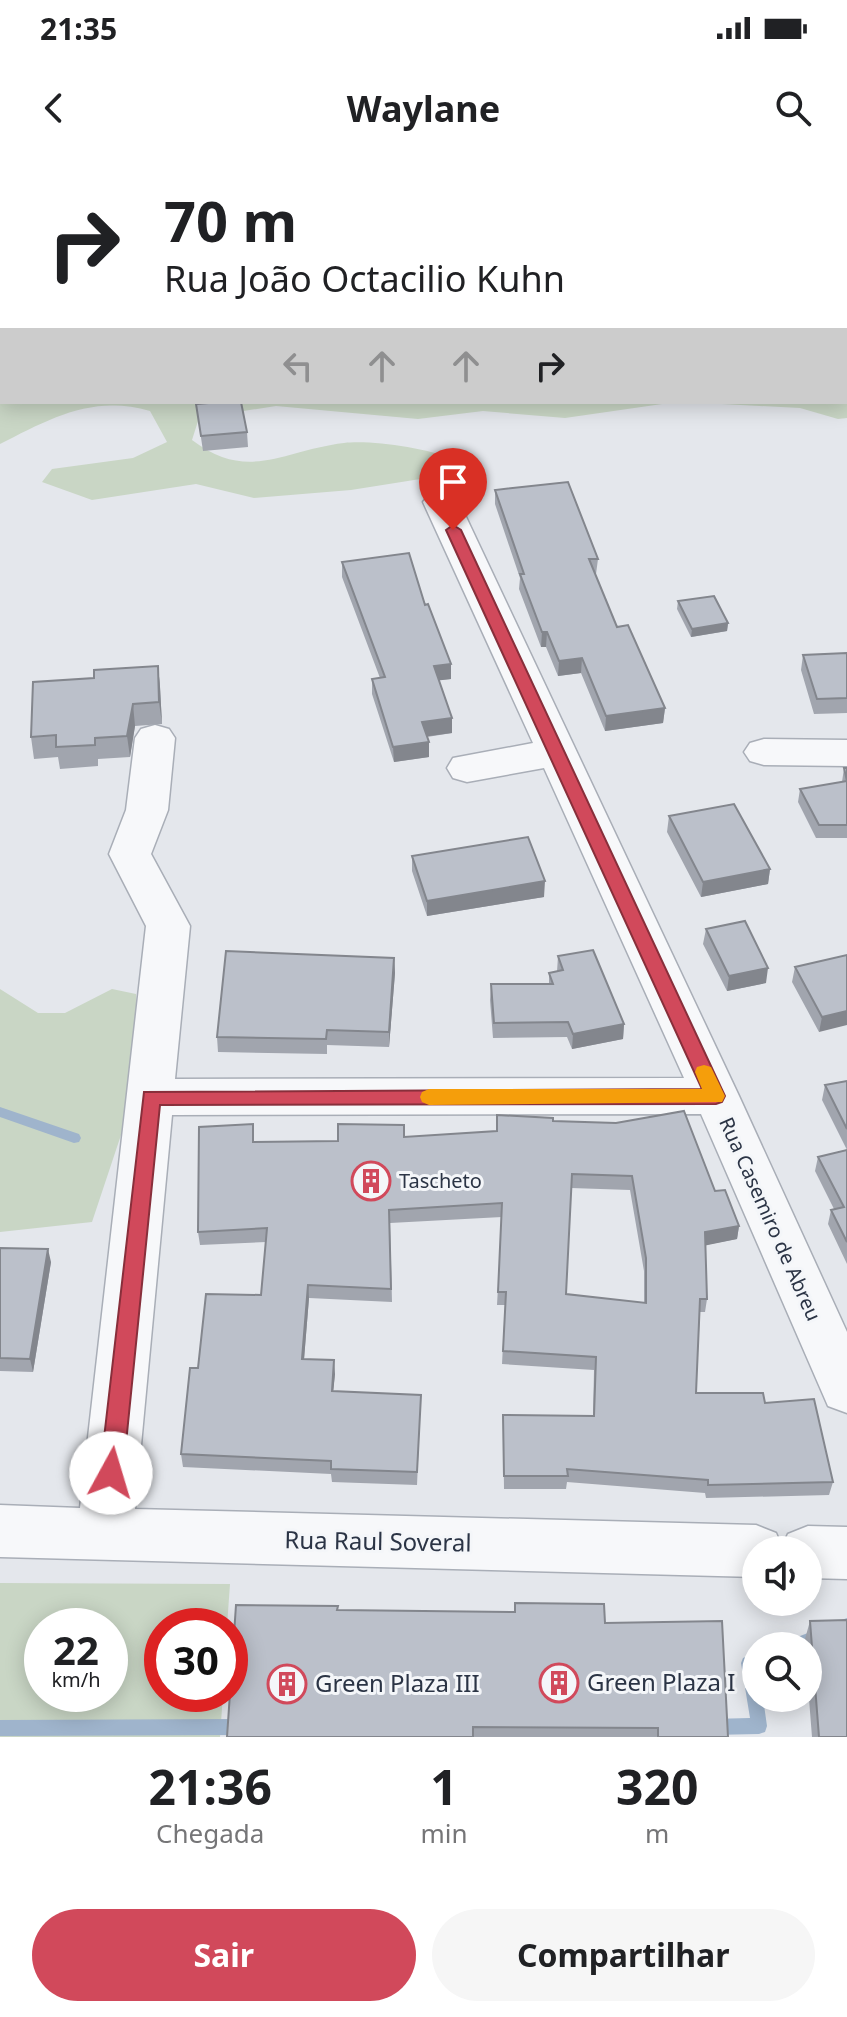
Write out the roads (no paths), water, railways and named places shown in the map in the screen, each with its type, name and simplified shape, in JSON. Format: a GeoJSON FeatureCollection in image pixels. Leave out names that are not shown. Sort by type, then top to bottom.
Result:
{"type":"FeatureCollection","features":[{"type":"Feature","properties":{"kind":"street","name":"Rua Casemiro de Abreu"},"geometry":{"type":"LineString","coordinates":[[441,502],[554,753],[716,1096],[847,1390]]}},
{"type":"Feature","properties":{"kind":"street"},"geometry":{"type":"LineString","coordinates":[[105,1535],[168,926],[130,854],[147,810],[155,738]]}},
{"type":"Feature","properties":{"kind":"street"},"geometry":{"type":"LineString","coordinates":[[764,752],[847,753]]}},
{"type":"Feature","properties":{"kind":"street"},"geometry":{"type":"LineString","coordinates":[[467,768],[554,753]]}},
{"type":"Feature","properties":{"kind":"street"},"geometry":{"type":"LineString","coordinates":[[151,1097],[716,1096]]}},
{"type":"Feature","properties":{"kind":"street","name":"Rua Raul Soveral"},"geometry":{"type":"LineString","coordinates":[[0,1531],[742,1551]]}},
{"type":"Feature","properties":{"kind":"street"},"geometry":{"type":"LineString","coordinates":[[822,1552],[847,1553]]}},
{"type":"Feature","properties":{"kind":"waterway"},"geometry":{"type":"LineString","coordinates":[[0,1112],[74,1138]]}},
{"type":"Feature","properties":{"kind":"waterway"},"geometry":{"type":"LineString","coordinates":[[822,1635],[847,1625]]}},
{"type":"Feature","properties":{"kind":"waterway"},"geometry":{"type":"LineString","coordinates":[[711,1727],[759,1726],[757,1712]]}},
{"type":"Feature","properties":{"kind":"waterway"},"geometry":{"type":"LineString","coordinates":[[0,1728],[241,1727]]}},
{"type":"Feature","properties":{"kind":"place","name":"Tascheto"},"geometry":{"type":"Point","coordinates":[371,1181]}},
{"type":"Feature","properties":{"kind":"place","name":"Green Plaza I"},"geometry":{"type":"Point","coordinates":[559,1683]}},
{"type":"Feature","properties":{"kind":"place","name":"Green Plaza III"},"geometry":{"type":"Point","coordinates":[287,1684]}}]}
